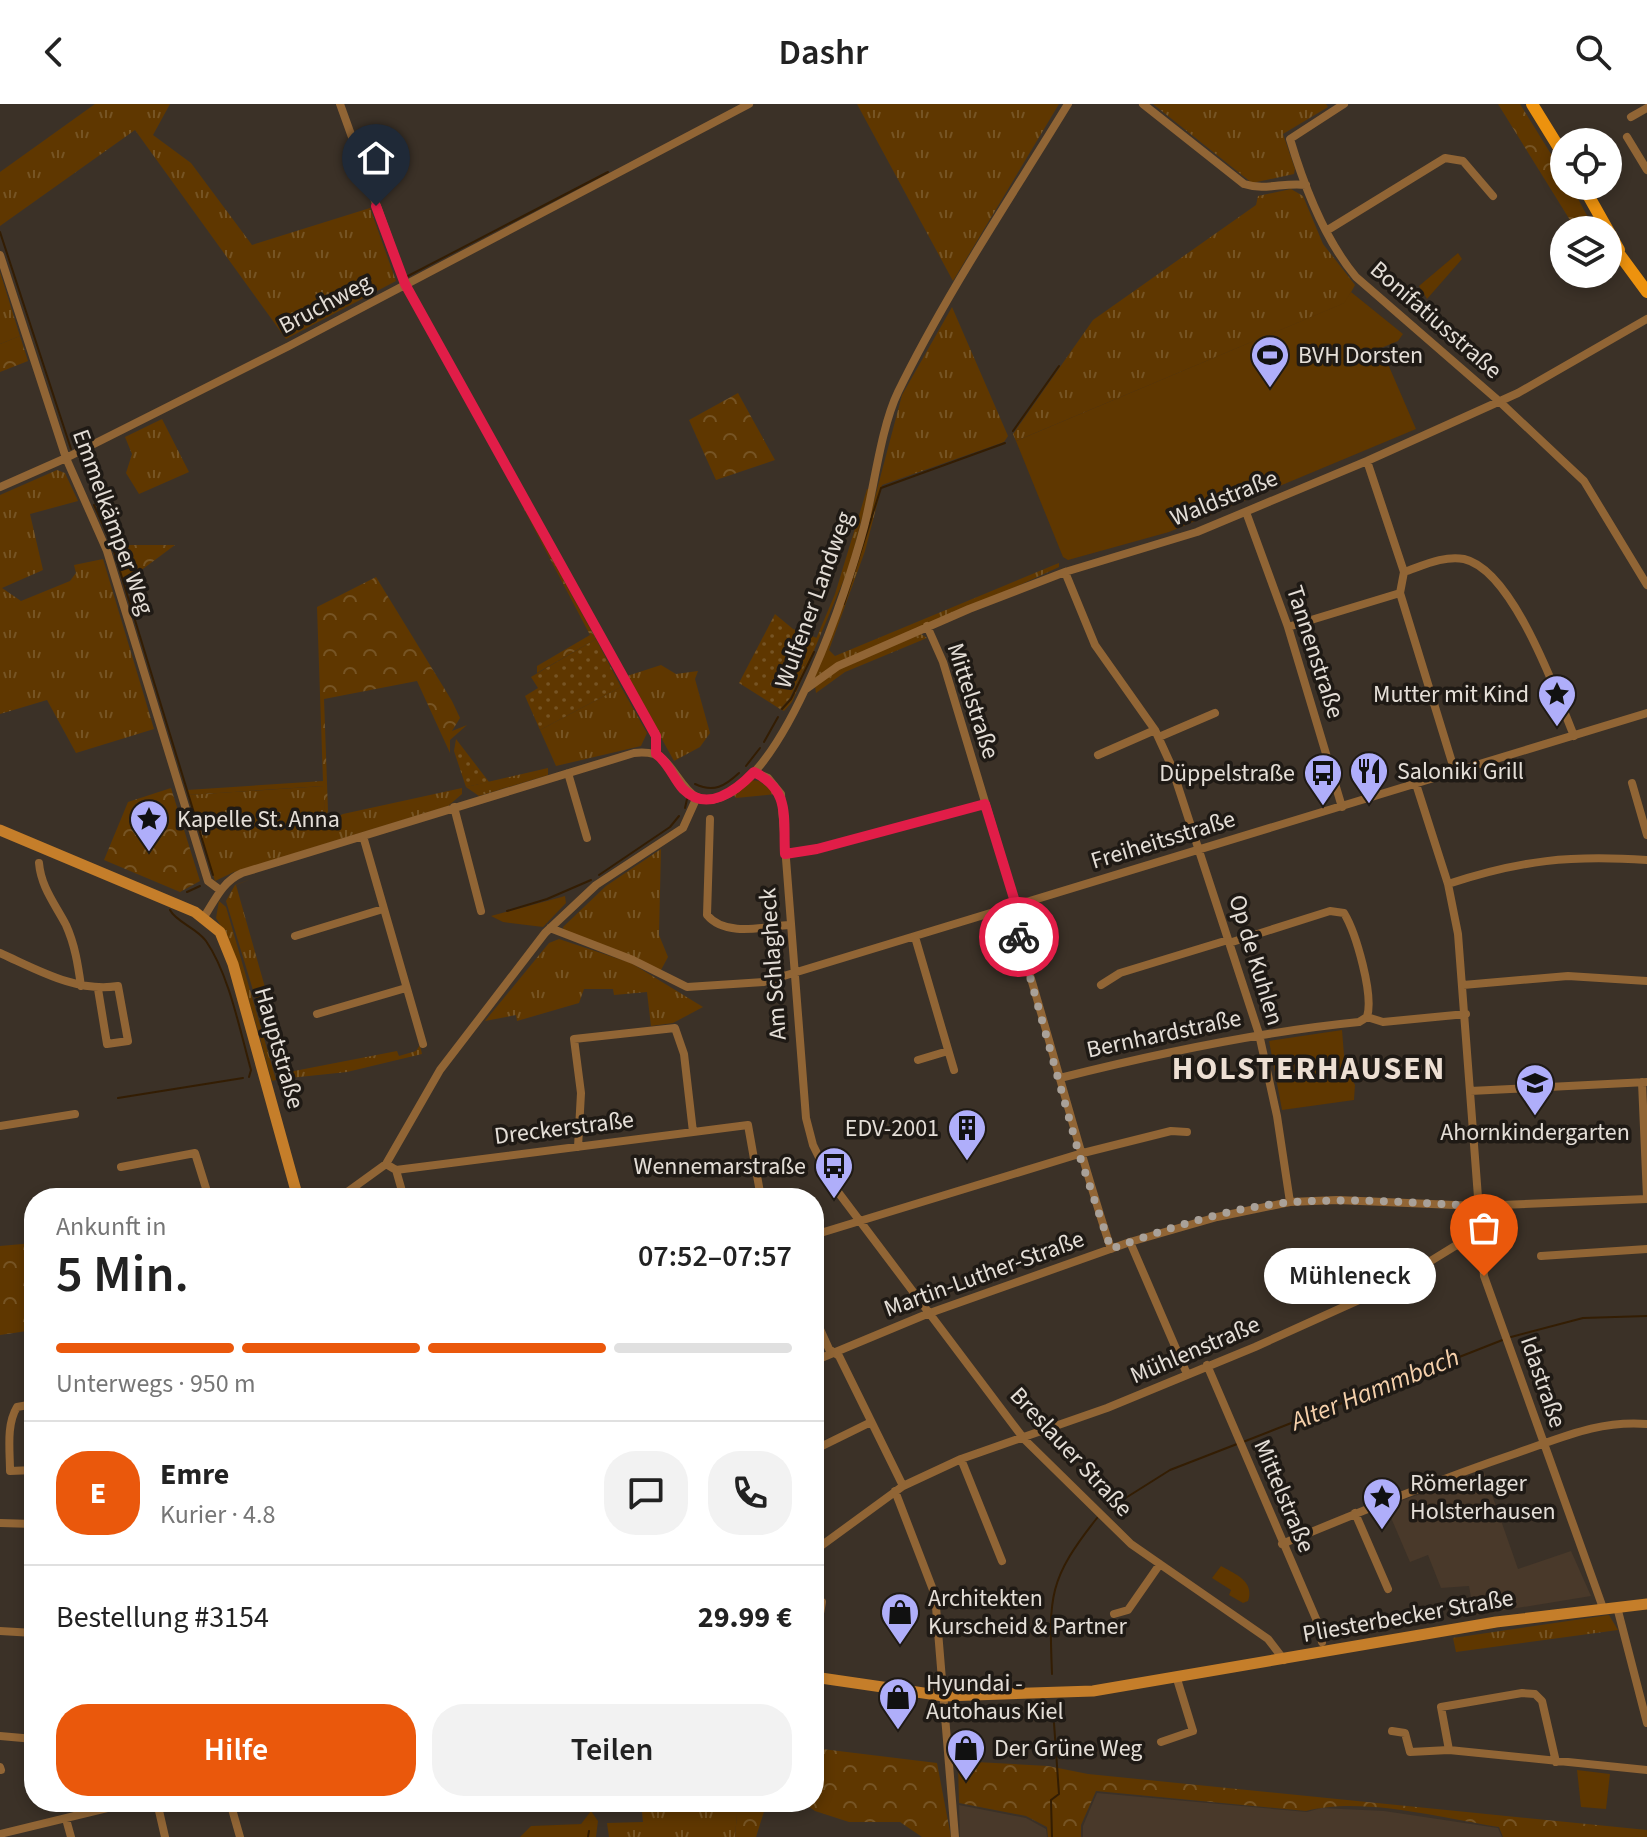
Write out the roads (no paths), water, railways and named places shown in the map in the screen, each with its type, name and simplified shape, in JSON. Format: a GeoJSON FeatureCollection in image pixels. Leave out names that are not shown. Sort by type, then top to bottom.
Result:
{"type":"FeatureCollection","features":[{"type":"Feature","properties":{"kind":"main road"},"geometry":{"type":"LineString","coordinates":[[1532,104],[1550,133]]}},
{"type":"Feature","properties":{"kind":"main road"},"geometry":{"type":"LineString","coordinates":[[1622,254],[1647,292]]}},
{"type":"Feature","properties":{"kind":"main road"},"geometry":{"type":"LineString","coordinates":[[0,830],[204,917]]}},
{"type":"Feature","properties":{"kind":"main road","name":"Hauptstraße"},"geometry":{"type":"LineString","coordinates":[[204,917],[220,932],[228,948],[295,1188]]}},
{"type":"Feature","properties":{"kind":"main road","name":"Pliesterbecker Straße"},"geometry":{"type":"LineString","coordinates":[[824,1678],[944,1696],[1093,1691],[1496,1622],[1647,1604]]}},
{"type":"Feature","properties":{"kind":"street"},"geometry":{"type":"LineString","coordinates":[[340,104],[405,284],[656,736],[656,754]]}},
{"type":"Feature","properties":{"kind":"street","name":"Bruchweg"},"geometry":{"type":"LineString","coordinates":[[0,487],[66,458],[749,104]]}},
{"type":"Feature","properties":{"kind":"street","name":"Wulfener Landweg"},"geometry":{"type":"LineString","coordinates":[[697,797],[711,800],[729,794],[754,772],[806,689],[851,571],[896,396],[932,329],[1068,104]]}},
{"type":"Feature","properties":{"kind":"street"},"geometry":{"type":"LineString","coordinates":[[1143,104],[1244,184],[1259,189],[1290,182],[1306,185]]}},
{"type":"Feature","properties":{"kind":"street","name":"Bonifatiusstraße"},"geometry":{"type":"LineString","coordinates":[[1344,104],[1290,139],[1326,231],[1356,277],[1500,402],[1584,481],[1647,585]]}},
{"type":"Feature","properties":{"kind":"street"},"geometry":{"type":"LineString","coordinates":[[1631,117],[1647,108]]}},
{"type":"Feature","properties":{"kind":"street"},"geometry":{"type":"LineString","coordinates":[[1627,137],[1647,170]]}},
{"type":"Feature","properties":{"kind":"street"},"geometry":{"type":"LineString","coordinates":[[1326,231],[1445,158],[1463,161],[1493,196]]}},
{"type":"Feature","properties":{"kind":"street","name":"Emmelkämper Weg"},"geometry":{"type":"LineString","coordinates":[[0,255],[66,458],[107,551],[208,881],[220,890]]}},
{"type":"Feature","properties":{"kind":"street","name":"Waldstraße"},"geometry":{"type":"LineString","coordinates":[[806,689],[838,666],[927,626],[1065,572],[1180,538],[1367,461],[1500,402],[1647,319]]}},
{"type":"Feature","properties":{"kind":"street"},"geometry":{"type":"LineString","coordinates":[[1367,461],[1404,572],[1400,593],[1455,772]]}},
{"type":"Feature","properties":{"kind":"street","name":"Tannenstraße"},"geometry":{"type":"LineString","coordinates":[[1246,512],[1288,627],[1342,807]]}},
{"type":"Feature","properties":{"kind":"street"},"geometry":{"type":"LineString","coordinates":[[1404,572],[1455,558],[1474,563],[1494,578],[1519,615],[1574,736]]}},
{"type":"Feature","properties":{"kind":"street","name":"Op de Kuhlen"},"geometry":{"type":"LineString","coordinates":[[1065,572],[1095,645],[1157,734],[1171,765],[1259,1034],[1277,1116],[1290,1202]]}},
{"type":"Feature","properties":{"kind":"street"},"geometry":{"type":"LineString","coordinates":[[1288,627],[1400,593]]}},
{"type":"Feature","properties":{"kind":"street","name":"Mittelstraße"},"geometry":{"type":"LineString","coordinates":[[927,626],[943,662],[1016,905],[1013,920],[1079,1154],[1111,1249]]}},
{"type":"Feature","properties":{"kind":"street"},"geometry":{"type":"LineString","coordinates":[[1098,755],[1215,713]]}},
{"type":"Feature","properties":{"kind":"street","name":"Freiheitsstraße"},"geometry":{"type":"LineString","coordinates":[[550,928],[633,960],[687,987],[764,982],[793,976],[1647,713]]}},
{"type":"Feature","properties":{"kind":"street"},"geometry":{"type":"LineString","coordinates":[[204,917],[220,890],[232,877],[242,873],[634,753],[656,754],[683,788],[697,797],[683,828],[596,885],[550,928],[440,1070],[386,1164],[353,1188]]}},
{"type":"Feature","properties":{"kind":"street","name":"Am Schlagheck"},"geometry":{"type":"LineString","coordinates":[[754,772],[768,778],[781,794],[806,1118]]}},
{"type":"Feature","properties":{"kind":"street"},"geometry":{"type":"LineString","coordinates":[[568,773],[587,838]]}},
{"type":"Feature","properties":{"kind":"street"},"geometry":{"type":"LineString","coordinates":[[1632,783],[1647,835]]}},
{"type":"Feature","properties":{"kind":"street","name":"Idastraße"},"geometry":{"type":"LineString","coordinates":[[1416,784],[1448,884],[1463,985],[1479,1241],[1484,1276],[1603,1608]]}},
{"type":"Feature","properties":{"kind":"street"},"geometry":{"type":"LineString","coordinates":[[785,854],[817,849],[985,804]]}},
{"type":"Feature","properties":{"kind":"street"},"geometry":{"type":"LineString","coordinates":[[454,807],[481,911]]}},
{"type":"Feature","properties":{"kind":"street"},"geometry":{"type":"LineString","coordinates":[[710,819],[707,915],[714,924],[725,928],[789,925]]}},
{"type":"Feature","properties":{"kind":"street"},"geometry":{"type":"LineString","coordinates":[[363,836],[423,1044]]}},
{"type":"Feature","properties":{"kind":"street"},"geometry":{"type":"LineString","coordinates":[[1448,884],[1516,863],[1579,857],[1647,860]]}},
{"type":"Feature","properties":{"kind":"street"},"geometry":{"type":"LineString","coordinates":[[39,863],[41,883],[67,927],[77,955],[81,986]]}},
{"type":"Feature","properties":{"kind":"street"},"geometry":{"type":"LineString","coordinates":[[295,936],[383,909]]}},
{"type":"Feature","properties":{"kind":"street"},"geometry":{"type":"LineString","coordinates":[[1101,985],[1120,973],[1330,911],[1344,913],[1354,930],[1368,1004],[1367,1017]]}},
{"type":"Feature","properties":{"kind":"street"},"geometry":{"type":"LineString","coordinates":[[915,937],[954,1070]]}},
{"type":"Feature","properties":{"kind":"street"},"geometry":{"type":"LineString","coordinates":[[0,953],[81,986],[98,989],[118,986],[128,1041],[107,1044],[98,989]]}},
{"type":"Feature","properties":{"kind":"street"},"geometry":{"type":"LineString","coordinates":[[1463,985],[1568,976],[1647,981]]}},
{"type":"Feature","properties":{"kind":"street"},"geometry":{"type":"LineString","coordinates":[[317,1014],[406,988]]}},
{"type":"Feature","properties":{"kind":"street","name":"Bernhardstraße"},"geometry":{"type":"LineString","coordinates":[[1060,1078],[1157,1054],[1259,1034],[1359,1022],[1367,1017],[1383,1022],[1466,1014]]}},
{"type":"Feature","properties":{"kind":"street"},"geometry":{"type":"LineString","coordinates":[[578,1147],[581,1093],[574,1039],[675,1028],[684,1054],[693,1132]]}},
{"type":"Feature","properties":{"kind":"street"},"geometry":{"type":"LineString","coordinates":[[918,1060],[948,1051]]}},
{"type":"Feature","properties":{"kind":"street"},"geometry":{"type":"LineString","coordinates":[[1470,1091],[1645,1082],[1647,1198]]}},
{"type":"Feature","properties":{"kind":"street"},"geometry":{"type":"LineString","coordinates":[[0,1126],[75,1114]]}},
{"type":"Feature","properties":{"kind":"street","name":"Breslauer Straße"},"geometry":{"type":"LineString","coordinates":[[806,1118],[819,1159],[861,1223],[1024,1439],[1131,1544],[1256,1629],[1278,1649],[1284,1660]]}},
{"type":"Feature","properties":{"kind":"street","name":"Dreckerstraße"},"geometry":{"type":"LineString","coordinates":[[396,1170],[748,1125],[759,1188]]}},
{"type":"Feature","properties":{"kind":"street"},"geometry":{"type":"LineString","coordinates":[[824,1232],[1079,1154],[1171,1131],[1187,1132]]}},
{"type":"Feature","properties":{"kind":"street"},"geometry":{"type":"LineString","coordinates":[[121,1167],[195,1153],[205,1188]]}},
{"type":"Feature","properties":{"kind":"street"},"geometry":{"type":"LineString","coordinates":[[386,1164],[396,1170],[401,1188]]}},
{"type":"Feature","properties":{"kind":"street","name":"Martin-Luther-Straße"},"geometry":{"type":"LineString","coordinates":[[824,1357],[927,1314],[1130,1242],[1217,1217],[1290,1202],[1337,1200],[1478,1206],[1647,1198]]}},
{"type":"Feature","properties":{"kind":"street","name":"Mühlenstraße"},"geometry":{"type":"LineString","coordinates":[[824,1544],[899,1489],[961,1459],[1024,1439],[1187,1374],[1390,1286],[1455,1246],[1479,1241]]}},
{"type":"Feature","properties":{"kind":"street"},"geometry":{"type":"LineString","coordinates":[[1130,1242],[1187,1374]]}},
{"type":"Feature","properties":{"kind":"street"},"geometry":{"type":"LineString","coordinates":[[1541,1256],[1647,1249]]}},
{"type":"Feature","properties":{"kind":"street"},"geometry":{"type":"LineString","coordinates":[[824,1335],[833,1353],[839,1356],[871,1422],[899,1489],[935,1595],[955,1837]]}},
{"type":"Feature","properties":{"kind":"street","name":"Mittelstraße"},"geometry":{"type":"LineString","coordinates":[[1207,1365],[1317,1621],[1322,1642]]}},
{"type":"Feature","properties":{"kind":"street"},"geometry":{"type":"LineString","coordinates":[[24,1406],[17,1407],[11,1418],[10,1471],[24,1470]]}},
{"type":"Feature","properties":{"kind":"street"},"geometry":{"type":"LineString","coordinates":[[824,1445],[871,1422]]}},
{"type":"Feature","properties":{"kind":"street"},"geometry":{"type":"LineString","coordinates":[[1282,1544],[1355,1513],[1603,1424],[1647,1424]]}},
{"type":"Feature","properties":{"kind":"street"},"geometry":{"type":"LineString","coordinates":[[961,1459],[1002,1561]]}},
{"type":"Feature","properties":{"kind":"street"},"geometry":{"type":"LineString","coordinates":[[1355,1513],[1388,1589]]}},
{"type":"Feature","properties":{"kind":"street"},"geometry":{"type":"LineString","coordinates":[[0,1523],[24,1524]]}},
{"type":"Feature","properties":{"kind":"street"},"geometry":{"type":"LineString","coordinates":[[1114,1614],[1128,1610],[1160,1564]]}},
{"type":"Feature","properties":{"kind":"street"},"geometry":{"type":"LineString","coordinates":[[1617,1607],[1644,1692],[1647,1723]]}},
{"type":"Feature","properties":{"kind":"street"},"geometry":{"type":"LineString","coordinates":[[0,1631],[24,1632]]}},
{"type":"Feature","properties":{"kind":"street"},"geometry":{"type":"LineString","coordinates":[[1161,1742],[1193,1731],[1177,1679]]}},
{"type":"Feature","properties":{"kind":"street"},"geometry":{"type":"LineString","coordinates":[[1449,1750],[1441,1707],[1522,1693],[1535,1694],[1542,1701],[1556,1762]]}},
{"type":"Feature","properties":{"kind":"street"},"geometry":{"type":"LineString","coordinates":[[1392,1731],[1405,1733],[1410,1752],[1449,1750],[1647,1770]]}},
{"type":"Feature","properties":{"kind":"street"},"geometry":{"type":"LineString","coordinates":[[0,1736],[24,1738]]}},
{"type":"Feature","properties":{"kind":"street"},"geometry":{"type":"LineString","coordinates":[[0,1834],[20,1834],[89,1812]]}},
{"type":"Feature","properties":{"kind":"street"},"geometry":{"type":"LineString","coordinates":[[159,1812],[165,1837]]}},
{"type":"Feature","properties":{"kind":"street"},"geometry":{"type":"LineString","coordinates":[[233,1812],[240,1837]]}},
{"type":"Feature","properties":{"kind":"street"},"geometry":{"type":"LineString","coordinates":[[66,1819],[71,1837]]}},
{"type":"Feature","properties":{"kind":"waterway"},"geometry":{"type":"LineString","coordinates":[[408,276],[608,172]]}},
{"type":"Feature","properties":{"kind":"waterway"},"geometry":{"type":"LineString","coordinates":[[0,232],[71,449]]}},
{"type":"Feature","properties":{"kind":"waterway"},"geometry":{"type":"LineString","coordinates":[[1013,431],[1059,366]]}},
{"type":"Feature","properties":{"kind":"waterway"},"geometry":{"type":"LineString","coordinates":[[844,604],[881,488],[1005,443]]}},
{"type":"Feature","properties":{"kind":"waterway"},"geometry":{"type":"LineString","coordinates":[[94,505],[112,545],[213,875]]}},
{"type":"Feature","properties":{"kind":"waterway"},"geometry":{"type":"LineString","coordinates":[[782,709],[791,699],[814,652]]}},
{"type":"Feature","properties":{"kind":"waterway"},"geometry":{"type":"LineString","coordinates":[[764,742],[778,717]]}},
{"type":"Feature","properties":{"kind":"waterway"},"geometry":{"type":"LineString","coordinates":[[746,766],[760,748]]}},
{"type":"Feature","properties":{"kind":"waterway"},"geometry":{"type":"LineString","coordinates":[[695,784],[719,787],[739,773]]}},
{"type":"Feature","properties":{"kind":"waterway"},"geometry":{"type":"LineString","coordinates":[[685,808],[687,799]]}},
{"type":"Feature","properties":{"kind":"waterway"},"geometry":{"type":"LineString","coordinates":[[599,875],[670,827],[679,816]]}},
{"type":"Feature","properties":{"kind":"waterway"},"geometry":{"type":"LineString","coordinates":[[507,911],[547,899],[591,880]]}},
{"type":"Feature","properties":{"kind":"waterway"},"geometry":{"type":"LineString","coordinates":[[187,892],[200,886]]}},
{"type":"Feature","properties":{"kind":"waterway"},"geometry":{"type":"LineString","coordinates":[[170,910],[202,936],[214,954],[238,1021],[251,1070],[249,1077]]}},
{"type":"Feature","properties":{"kind":"waterway"},"geometry":{"type":"LineString","coordinates":[[118,1098],[243,1078]]}},
{"type":"Feature","properties":{"kind":"waterway","name":"Alter Hammbach"},"geometry":{"type":"LineString","coordinates":[[1511,1337],[1583,1318],[1647,1316]]}},
{"type":"Feature","properties":{"kind":"waterway","name":"Alter Hammbach"},"geometry":{"type":"LineString","coordinates":[[1243,1442],[1505,1339]]}},
{"type":"Feature","properties":{"kind":"waterway","name":"Alter Hammbach"},"geometry":{"type":"LineString","coordinates":[[1116,1504],[1170,1470],[1237,1444]]}},
{"type":"Feature","properties":{"kind":"waterway","name":"Alter Hammbach"},"geometry":{"type":"LineString","coordinates":[[1052,1674],[1051,1625],[1055,1590],[1069,1558],[1097,1518]]}},
{"type":"Feature","properties":{"kind":"waterway","name":"Alter Hammbach"},"geometry":{"type":"LineString","coordinates":[[1052,1837],[1051,1800],[1059,1794],[1054,1723]]}},
{"type":"Feature","properties":{"kind":"waterway"},"geometry":{"type":"LineString","coordinates":[[588,1837],[589,1831]]}},
{"type":"Feature","properties":{"kind":"place","name":"BVH Dorsten"},"geometry":{"type":"Point","coordinates":[1270,389]}},
{"type":"Feature","properties":{"kind":"place","name":"Mutter mit Kind"},"geometry":{"type":"Point","coordinates":[1557,728]}},
{"type":"Feature","properties":{"kind":"place","name":"Saloniki Grill"},"geometry":{"type":"Point","coordinates":[1369,805]}},
{"type":"Feature","properties":{"kind":"place","name":"Düppelstraße"},"geometry":{"type":"Point","coordinates":[1323,807]}},
{"type":"Feature","properties":{"kind":"place","name":"Kapelle St. Anna"},"geometry":{"type":"Point","coordinates":[149,853]}},
{"type":"Feature","properties":{"kind":"place","name":"Ahornkindergarten"},"geometry":{"type":"Point","coordinates":[1535,1117]}},
{"type":"Feature","properties":{"kind":"place","name":"EDV-2001"},"geometry":{"type":"Point","coordinates":[967,1162]}},
{"type":"Feature","properties":{"kind":"place","name":"Wennemarstraße"},"geometry":{"type":"Point","coordinates":[834,1200]}},
{"type":"Feature","properties":{"kind":"place","name":"Mühleneck"},"geometry":{"type":"Point","coordinates":[1484,1276]}},
{"type":"Feature","properties":{"kind":"place","name":"Römerlager Holsterhausen"},"geometry":{"type":"Point","coordinates":[1382,1531]}},
{"type":"Feature","properties":{"kind":"place","name":"Architekten Kurscheid & Partner"},"geometry":{"type":"Point","coordinates":[900,1646]}},
{"type":"Feature","properties":{"kind":"place","name":"Hyundai - Autohaus Kiel"},"geometry":{"type":"Point","coordinates":[898,1731]}},
{"type":"Feature","properties":{"kind":"place","name":"Der Grüne Weg"},"geometry":{"type":"Point","coordinates":[966,1782]}},
{"type":"Feature","properties":{"kind":"district","name":"HOLSTERHAUSEN"},"geometry":{"type":"Point","coordinates":[1309,1069]}}]}
